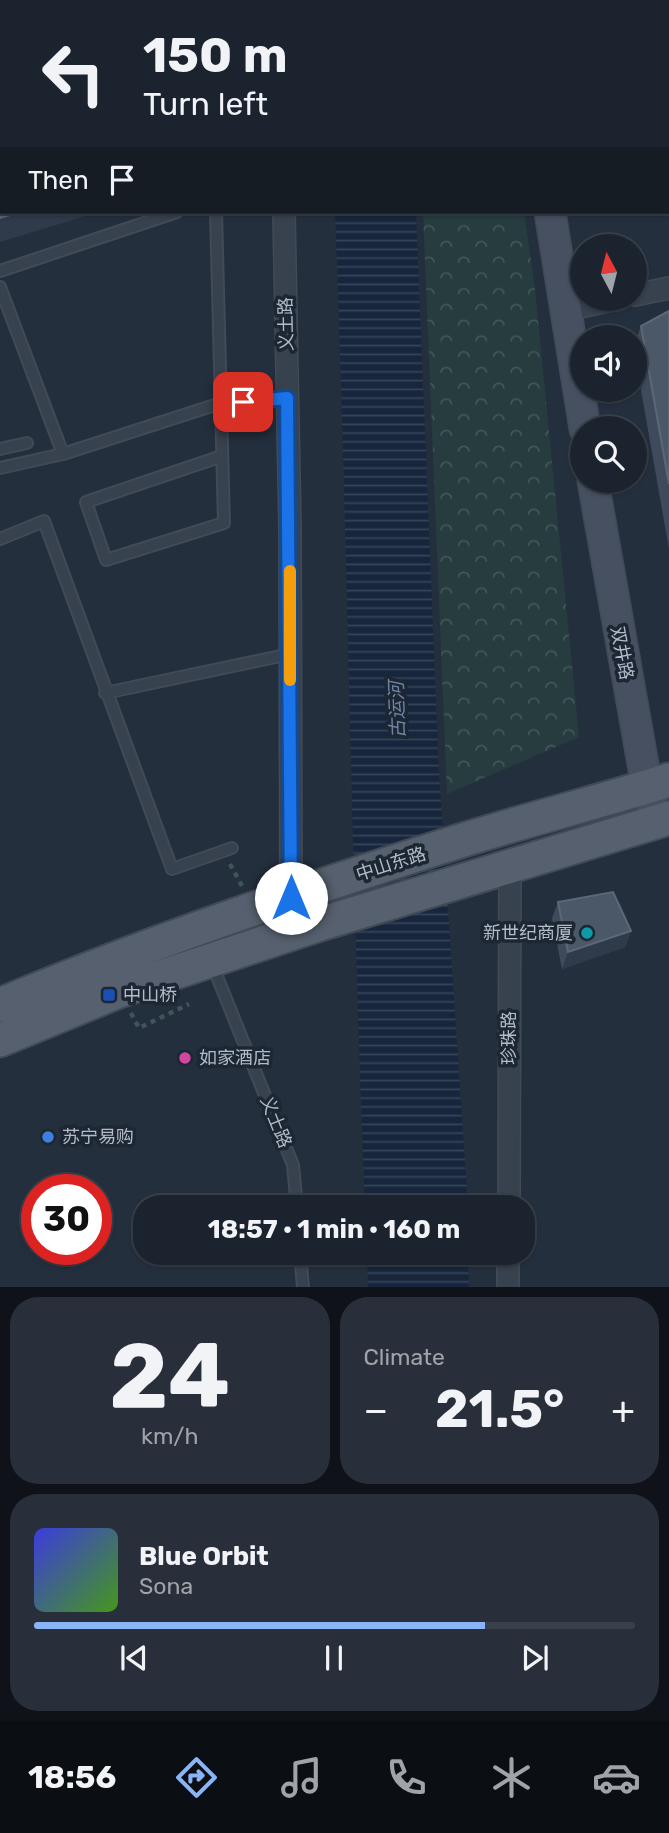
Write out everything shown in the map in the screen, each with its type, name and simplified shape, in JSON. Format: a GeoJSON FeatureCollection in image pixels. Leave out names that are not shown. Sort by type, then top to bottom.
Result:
{"type":"FeatureCollection","features":[{"type":"Feature","properties":{"kind":"main road","name":"中山东路"},"geometry":{"type":"LineString","coordinates":[[0,1005],[95,965],[326,886],[461,841],[658,783]]}},
{"type":"Feature","properties":{"kind":"main road","name":"中山东路"},"geometry":{"type":"LineString","coordinates":[[0,1040],[119,991],[320,924],[663,820]]}},
{"type":"Feature","properties":{"kind":"street","name":"义土路"},"geometry":{"type":"LineString","coordinates":[[284,214],[291,898]]}},
{"type":"Feature","properties":{"kind":"street"},"geometry":{"type":"LineString","coordinates":[[550,214],[583,416]]}},
{"type":"Feature","properties":{"kind":"street"},"geometry":{"type":"LineString","coordinates":[[648,292],[669,288]]}},
{"type":"Feature","properties":{"kind":"street"},"geometry":{"type":"LineString","coordinates":[[566,310],[570,309]]}},
{"type":"Feature","properties":{"kind":"street","name":"双井路"},"geometry":{"type":"LineString","coordinates":[[595,493],[607,570],[658,783],[663,820]]}},
{"type":"Feature","properties":{"kind":"street","name":"珍珠路"},"geometry":{"type":"LineString","coordinates":[[509,1195],[510,868]]}},
{"type":"Feature","properties":{"kind":"street"},"geometry":{"type":"LineString","coordinates":[[508,1265],[508,1287]]}},
{"type":"Feature","properties":{"kind":"lane"},"geometry":{"type":"LineString","coordinates":[[0,271],[171,214]]}},
{"type":"Feature","properties":{"kind":"lane"},"geometry":{"type":"LineString","coordinates":[[216,214],[224,523],[106,560],[86,502],[222,456]]}},
{"type":"Feature","properties":{"kind":"lane"},"geometry":{"type":"LineString","coordinates":[[0,287],[63,454]]}},
{"type":"Feature","properties":{"kind":"lane"},"geometry":{"type":"LineString","coordinates":[[0,468],[63,454],[221,403],[287,398]]}},
{"type":"Feature","properties":{"kind":"lane"},"geometry":{"type":"LineString","coordinates":[[0,449],[27,443]]}},
{"type":"Feature","properties":{"kind":"lane"},"geometry":{"type":"LineString","coordinates":[[0,539],[44,522],[172,869],[232,848]]}},
{"type":"Feature","properties":{"kind":"lane"},"geometry":{"type":"LineString","coordinates":[[105,693],[290,654]]}},
{"type":"Feature","properties":{"kind":"lane","name":"义士路"},"geometry":{"type":"LineString","coordinates":[[211,961],[293,1166],[296,1195]]}},
{"type":"Feature","properties":{"kind":"lane"},"geometry":{"type":"LineString","coordinates":[[301,1265],[303,1287]]}},
{"type":"Feature","properties":{"kind":"path"},"geometry":{"type":"LineString","coordinates":[[139,1028],[189,1004]]}},
{"type":"Feature","properties":{"kind":"green space"},"geometry":{"type":"Polygon","coordinates":[[[423,214],[524,214],[535,289],[579,737],[447,794],[423,214]]]}},
{"type":"Feature","properties":{"kind":"water","name":"古运河"},"geometry":{"type":"Polygon","coordinates":[[[335,214],[416,214],[439,774],[467,1195],[365,1195],[335,214]]]}},
{"type":"Feature","properties":{"kind":"water"},"geometry":{"type":"Polygon","coordinates":[[[367,1265],[468,1265],[469,1287],[368,1287],[367,1265]]]}},
{"type":"Feature","properties":{"kind":"building"},"geometry":{"type":"Polygon","coordinates":[[[669,311],[669,484],[647,360],[647,325],[643,325],[669,311]]]}},
{"type":"Feature","properties":{"kind":"building"},"geometry":{"type":"Polygon","coordinates":[[[613,892],[631,931],[568,952],[558,902],[613,892]]]}},
{"type":"Feature","properties":{"kind":"slow traffic"},"geometry":{"type":"LineString","coordinates":[[290,571],[290,680]]}},
{"type":"Feature","properties":{"kind":"place","name":"新世纪商厦"},"geometry":{"type":"Point","coordinates":[587,933]}},
{"type":"Feature","properties":{"kind":"place","name":"中山桥"},"geometry":{"type":"Point","coordinates":[109,995]}},
{"type":"Feature","properties":{"kind":"place","name":"如家酒店"},"geometry":{"type":"Point","coordinates":[185,1058]}},
{"type":"Feature","properties":{"kind":"place","name":"苏宁易购"},"geometry":{"type":"Point","coordinates":[48,1137]}},
{"type":"Feature","properties":{"kind":"route"},"geometry":{"type":"LineString","coordinates":[[243,402],[287,398],[291,898]]}}]}
